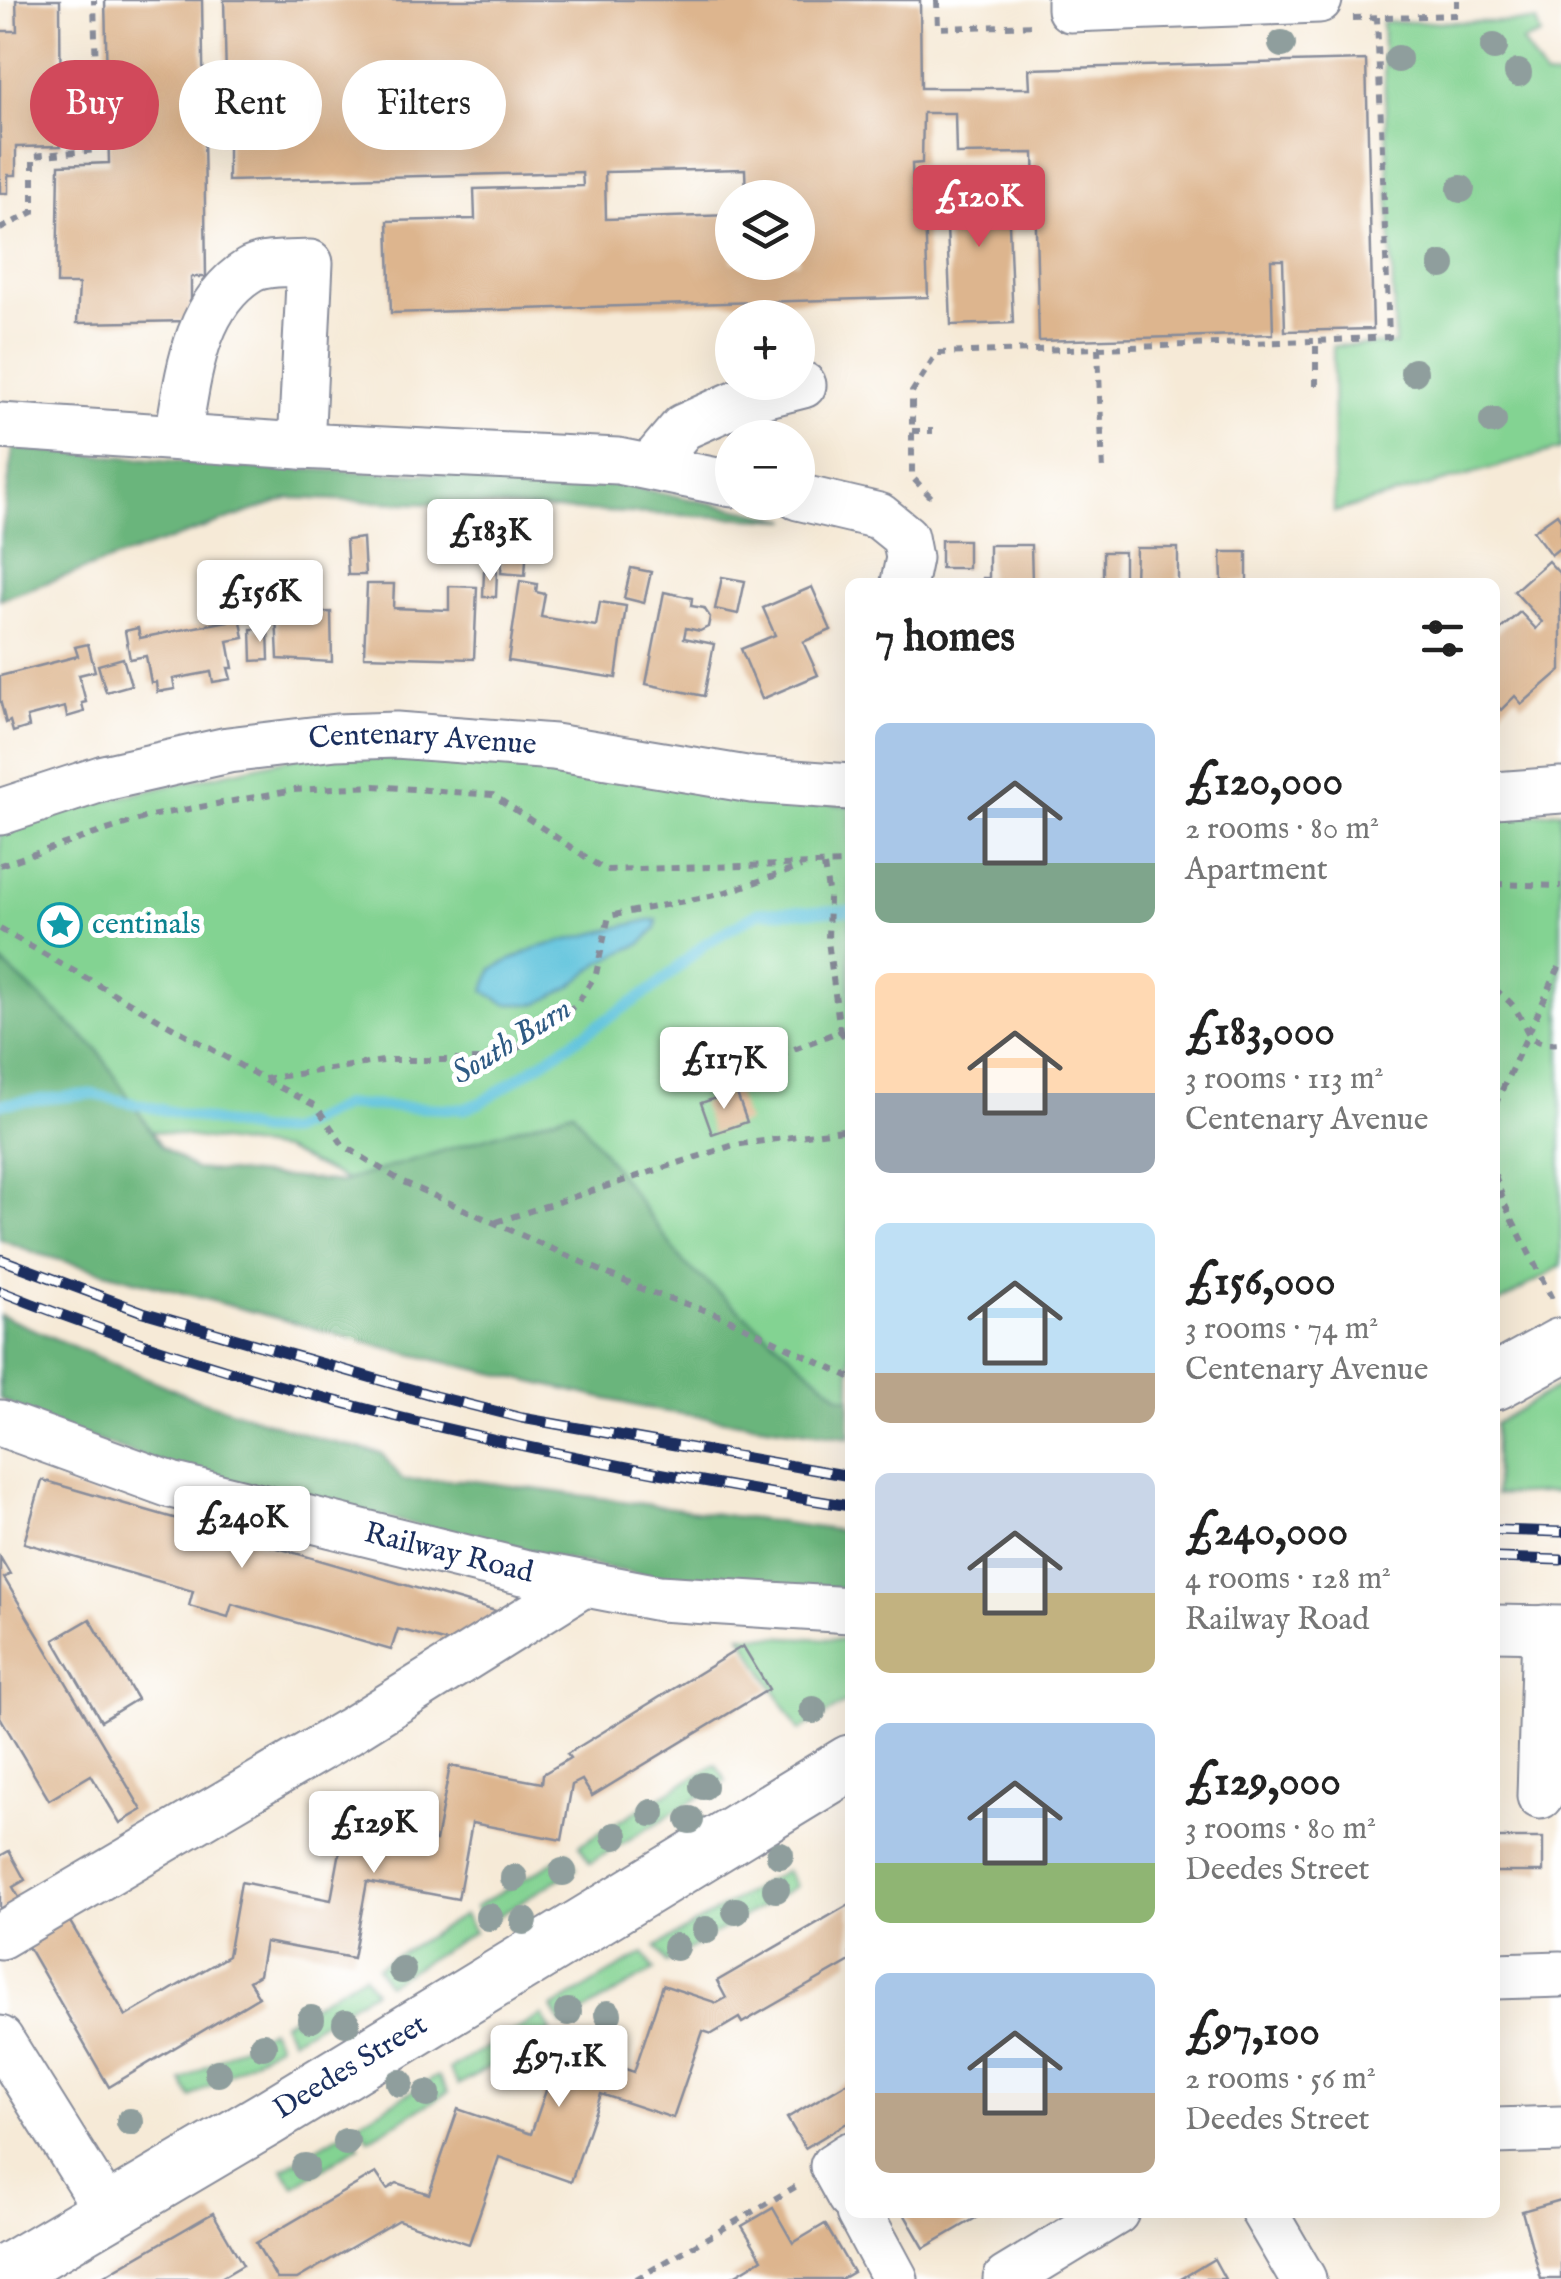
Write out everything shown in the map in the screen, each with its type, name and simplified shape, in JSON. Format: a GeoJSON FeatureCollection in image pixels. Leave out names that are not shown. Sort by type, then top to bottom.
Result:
{"type":"FeatureCollection","features":[{"type":"Feature","properties":{"kind":"main road"},"geometry":{"type":"LineString","coordinates":[[1500,1379],[1561,1346]]}},
{"type":"Feature","properties":{"kind":"main road","name":"Deedes Street"},"geometry":{"type":"LineString","coordinates":[[0,2276],[268,2118],[845,1766]]}},
{"type":"Feature","properties":{"kind":"street"},"geometry":{"type":"LineString","coordinates":[[1060,3],[1320,0]]}},
{"type":"Feature","properties":{"kind":"street"},"geometry":{"type":"LineString","coordinates":[[178,436],[192,353],[217,301],[251,268],[310,263],[300,446]]}},
{"type":"Feature","properties":{"kind":"street"},"geometry":{"type":"LineString","coordinates":[[650,466],[683,427],[744,400]]}},
{"type":"Feature","properties":{"kind":"street"},"geometry":{"type":"LineString","coordinates":[[0,426],[300,446],[618,461],[715,480]]}},
{"type":"Feature","properties":{"kind":"street"},"geometry":{"type":"LineString","coordinates":[[815,501],[879,516],[906,537],[910,558],[905,578]]}},
{"type":"Feature","properties":{"kind":"street","name":"Centenary Avenue"},"geometry":{"type":"LineString","coordinates":[[0,812],[104,778],[170,762],[228,750],[351,736],[416,736],[554,747],[752,780],[845,788]]}},
{"type":"Feature","properties":{"kind":"street"},"geometry":{"type":"LineString","coordinates":[[1500,796],[1561,790]]}},
{"type":"Feature","properties":{"kind":"street","name":"Railway Road"},"geometry":{"type":"LineString","coordinates":[[0,1423],[172,1485],[582,1585],[659,1598],[845,1610]]}},
{"type":"Feature","properties":{"kind":"street"},"geometry":{"type":"LineString","coordinates":[[0,1936],[348,1731],[582,1585]]}},
{"type":"Feature","properties":{"kind":"street"},"geometry":{"type":"LineString","coordinates":[[1500,1628],[1553,1628],[1540,1796]]}},
{"type":"Feature","properties":{"kind":"street"},"geometry":{"type":"LineString","coordinates":[[1500,1976],[1561,1974]]}},
{"type":"Feature","properties":{"kind":"street"},"geometry":{"type":"LineString","coordinates":[[0,2039],[108,2212]]}},
{"type":"Feature","properties":{"kind":"street"},"geometry":{"type":"LineString","coordinates":[[1500,2131],[1561,2129]]}},
{"type":"Feature","properties":{"kind":"street"},"geometry":{"type":"LineString","coordinates":[[861,2218],[895,2279]]}},
{"type":"Feature","properties":{"kind":"street"},"geometry":{"type":"LineString","coordinates":[[1031,2272],[1108,2218]]}},
{"type":"Feature","properties":{"kind":"street"},"geometry":{"type":"LineString","coordinates":[[1267,2218],[1303,2279]]}},
{"type":"Feature","properties":{"kind":"path"},"geometry":{"type":"LineString","coordinates":[[0,229],[33,212],[33,156],[98,150],[94,0]]}},
{"type":"Feature","properties":{"kind":"path"},"geometry":{"type":"LineString","coordinates":[[930,497],[912,477],[912,392],[938,353],[1388,338],[1377,17]]}},
{"type":"Feature","properties":{"kind":"path"},"geometry":{"type":"LineString","coordinates":[[1316,341],[1316,386]]}},
{"type":"Feature","properties":{"kind":"path"},"geometry":{"type":"LineString","coordinates":[[1098,348],[1103,472]]}},
{"type":"Feature","properties":{"kind":"path"},"geometry":{"type":"LineString","coordinates":[[912,430],[933,430]]}},
{"type":"Feature","properties":{"kind":"path"},"geometry":{"type":"LineString","coordinates":[[0,864],[150,816],[294,790],[374,786],[493,795],[605,870],[845,864]]}},
{"type":"Feature","properties":{"kind":"path"},"geometry":{"type":"LineString","coordinates":[[824,866],[829,897],[828,941],[840,1031],[845,1038]]}},
{"type":"Feature","properties":{"kind":"path"},"geometry":{"type":"LineString","coordinates":[[264,1079],[390,1060],[501,1060],[577,1004],[596,974],[609,916],[720,894],[801,867]]}},
{"type":"Feature","properties":{"kind":"path"},"geometry":{"type":"LineString","coordinates":[[1500,884],[1561,886]]}},
{"type":"Feature","properties":{"kind":"path"},"geometry":{"type":"LineString","coordinates":[[0,930],[316,1106],[343,1145],[401,1181],[644,1290],[722,1316],[845,1375]]}},
{"type":"Feature","properties":{"kind":"path"},"geometry":{"type":"LineString","coordinates":[[1500,1093],[1561,964]]}},
{"type":"Feature","properties":{"kind":"path"},"geometry":{"type":"LineString","coordinates":[[1500,994],[1513,1006],[1527,1036],[1534,1041],[1561,1043]]}},
{"type":"Feature","properties":{"kind":"path"},"geometry":{"type":"LineString","coordinates":[[706,1084],[845,1028]]}},
{"type":"Feature","properties":{"kind":"path"},"geometry":{"type":"LineString","coordinates":[[496,1222],[734,1145],[845,1130]]}},
{"type":"Feature","properties":{"kind":"path"},"geometry":{"type":"LineString","coordinates":[[1500,1187],[1561,1316]]}},
{"type":"Feature","properties":{"kind":"path"},"geometry":{"type":"LineString","coordinates":[[1500,1227],[1514,1221]]}},
{"type":"Feature","properties":{"kind":"path"},"geometry":{"type":"LineString","coordinates":[[636,2279],[844,2173]]}},
{"type":"Feature","properties":{"kind":"green space"},"geometry":{"type":"Polygon","coordinates":[[[1382,22],[1536,22],[1541,35],[1522,42],[1544,77],[1561,78],[1561,449],[1334,512],[1333,346],[1395,344],[1382,22]]]}},
{"type":"Feature","properties":{"kind":"green space"},"geometry":{"type":"Polygon","coordinates":[[[13,448],[263,468],[595,479],[715,504],[715,517],[290,498],[0,599],[0,547],[13,448]]]}},
{"type":"Feature","properties":{"kind":"green space"},"geometry":{"type":"Polygon","coordinates":[[[301,756],[493,759],[845,805],[845,1401],[747,1370],[283,1150],[0,1109],[0,829],[37,816],[301,756]]]}},
{"type":"Feature","properties":{"kind":"green space"},"geometry":{"type":"Polygon","coordinates":[[[1561,811],[1561,1266],[1500,1302],[1500,817],[1561,811]]]}},
{"type":"Feature","properties":{"kind":"green space"},"geometry":{"type":"Polygon","coordinates":[[[0,961],[97,1049],[161,1146],[195,1169],[341,1182],[573,1111],[684,1263],[845,1397],[845,1437],[654,1410],[410,1354],[38,1254],[0,1239],[0,961]]]}},
{"type":"Feature","properties":{"kind":"green space"},"geometry":{"type":"Polygon","coordinates":[[[0,1315],[191,1397],[327,1441],[381,1453],[403,1480],[468,1480],[845,1531],[845,1590],[671,1580],[578,1563],[176,1469],[40,1420],[0,1399],[0,1315]]]}},
{"type":"Feature","properties":{"kind":"green space"},"geometry":{"type":"Polygon","coordinates":[[[1561,1385],[1561,1492],[1500,1495],[1500,1421],[1561,1385]]]}},
{"type":"Feature","properties":{"kind":"green space"},"geometry":{"type":"Polygon","coordinates":[[[741,1635],[845,1640],[845,1703],[799,1731],[741,1635]]]}},
{"type":"Feature","properties":{"kind":"green space"},"geometry":{"type":"Polygon","coordinates":[[[716,1764],[726,1781],[590,1863],[579,1845],[716,1764]]]}},
{"type":"Feature","properties":{"kind":"green space"},"geometry":{"type":"Polygon","coordinates":[[[569,1853],[577,1868],[485,1924],[475,1907],[569,1853]]]}},
{"type":"Feature","properties":{"kind":"green space"},"geometry":{"type":"Polygon","coordinates":[[[786,1870],[796,1886],[666,1963],[656,1947],[786,1870]]]}},
{"type":"Feature","properties":{"kind":"green space"},"geometry":{"type":"Polygon","coordinates":[[[464,1915],[474,1932],[387,1984],[377,1967],[464,1915]]]}},
{"type":"Feature","properties":{"kind":"green space"},"geometry":{"type":"Polygon","coordinates":[[[644,1953],[654,1970],[562,2025],[552,2008],[644,1953]]]}},
{"type":"Feature","properties":{"kind":"green space"},"geometry":{"type":"Polygon","coordinates":[[[364,1974],[374,1991],[292,2039],[282,2023],[364,1974]]]}},
{"type":"Feature","properties":{"kind":"green space"},"geometry":{"type":"Polygon","coordinates":[[[542,2015],[551,2031],[458,2085],[449,2069],[542,2015]]]}},
{"type":"Feature","properties":{"kind":"green space"},"geometry":{"type":"Polygon","coordinates":[[[270,2029],[279,2044],[191,2097],[182,2081],[270,2029]]]}},
{"type":"Feature","properties":{"kind":"green space"},"geometry":{"type":"Polygon","coordinates":[[[438,2076],[448,2092],[369,2139],[358,2123],[438,2076]]]}},
{"type":"Feature","properties":{"kind":"green space"},"geometry":{"type":"Polygon","coordinates":[[[349,2129],[359,2146],[294,2187],[283,2169],[349,2129]]]}},
{"type":"Feature","properties":{"kind":"water"},"geometry":{"type":"Polygon","coordinates":[[[657,920],[656,929],[642,943],[601,962],[570,987],[538,1004],[506,1004],[484,991],[492,969],[536,948],[657,920]]]}},
{"type":"Feature","properties":{"kind":"building"},"geometry":{"type":"Polygon","coordinates":[[[16,0],[60,0],[60,60],[30,60],[30,147],[16,147],[16,175],[8,175],[8,193],[0,193],[0,31],[17,31],[16,0]]]}},
{"type":"Feature","properties":{"kind":"building"},"geometry":{"type":"Polygon","coordinates":[[[105,0],[202,0],[203,60],[179,60],[179,150],[204,150],[206,277],[191,277],[191,321],[77,323],[79,284],[57,284],[59,165],[109,163],[109,150],[159,150],[159,60],[106,60],[105,0]]]}},
{"type":"Feature","properties":{"kind":"building"},"geometry":{"type":"Polygon","coordinates":[[[224,0],[920,0],[921,88],[1030,88],[1029,69],[1366,60],[1373,329],[1285,331],[1283,260],[1271,260],[1273,334],[1039,341],[1034,153],[956,154],[955,113],[923,113],[922,163],[912,164],[914,214],[925,214],[928,297],[715,300],[715,303],[391,313],[388,221],[475,219],[474,189],[583,186],[582,172],[228,181],[228,150],[322,150],[322,60],[226,60],[224,0]]]}},
{"type":"Feature","properties":{"kind":"building"},"geometry":{"type":"Polygon","coordinates":[[[1007,175],[1013,323],[951,325],[945,177],[1007,175]]]}},
{"type":"Feature","properties":{"kind":"building"},"geometry":{"type":"Polygon","coordinates":[[[1557,514],[1561,520],[1561,547],[1551,555],[1533,531],[1557,514]]]}},
{"type":"Feature","properties":{"kind":"building"},"geometry":{"type":"Polygon","coordinates":[[[504,526],[528,527],[525,575],[501,573],[504,526]]]}},
{"type":"Feature","properties":{"kind":"building"},"geometry":{"type":"Polygon","coordinates":[[[363,538],[365,575],[348,575],[346,540],[363,538]]]}},
{"type":"Feature","properties":{"kind":"building"},"geometry":{"type":"Polygon","coordinates":[[[941,540],[968,540],[968,568],[941,568],[941,540]]]}},
{"type":"Feature","properties":{"kind":"building"},"geometry":{"type":"Polygon","coordinates":[[[989,545],[1031,545],[1032,578],[989,578],[989,545]]]}},
{"type":"Feature","properties":{"kind":"building"},"geometry":{"type":"Polygon","coordinates":[[[1136,548],[1178,548],[1178,578],[1135,578],[1136,548]]]}},
{"type":"Feature","properties":{"kind":"building"},"geometry":{"type":"Polygon","coordinates":[[[1103,552],[1124,552],[1124,578],[1103,578],[1103,552]]]}},
{"type":"Feature","properties":{"kind":"building"},"geometry":{"type":"Polygon","coordinates":[[[1221,552],[1247,552],[1247,578],[1222,578],[1221,552]]]}},
{"type":"Feature","properties":{"kind":"building"},"geometry":{"type":"Polygon","coordinates":[[[1548,561],[1561,575],[1561,670],[1522,704],[1515,696],[1501,710],[1500,630],[1520,612],[1536,629],[1542,622],[1514,591],[1548,561]]]}},
{"type":"Feature","properties":{"kind":"building"},"geometry":{"type":"Polygon","coordinates":[[[631,568],[651,572],[644,603],[624,598],[631,568]]]}},
{"type":"Feature","properties":{"kind":"building"},"geometry":{"type":"Polygon","coordinates":[[[484,571],[497,571],[496,597],[483,597],[484,571]]]}},
{"type":"Feature","properties":{"kind":"building"},"geometry":{"type":"Polygon","coordinates":[[[722,577],[745,581],[738,614],[715,609],[722,577]]]}},
{"type":"Feature","properties":{"kind":"building"},"geometry":{"type":"Polygon","coordinates":[[[520,581],[537,584],[536,592],[545,594],[541,617],[596,626],[600,602],[626,606],[616,678],[508,661],[520,581]]]}},
{"type":"Feature","properties":{"kind":"building"},"geometry":{"type":"Polygon","coordinates":[[[367,584],[394,584],[393,608],[449,610],[449,586],[477,587],[474,659],[364,656],[367,584]]]}},
{"type":"Feature","properties":{"kind":"building"},"geometry":{"type":"Polygon","coordinates":[[[812,587],[831,630],[803,642],[818,675],[762,699],[741,649],[775,635],[763,608],[812,587]]]}},
{"type":"Feature","properties":{"kind":"building"},"geometry":{"type":"Polygon","coordinates":[[[664,592],[692,598],[691,606],[704,608],[710,617],[708,627],[700,631],[686,628],[684,638],[714,644],[704,696],[646,684],[664,592]]]}},
{"type":"Feature","properties":{"kind":"building"},"geometry":{"type":"Polygon","coordinates":[[[239,610],[244,638],[228,641],[231,679],[213,682],[211,672],[173,679],[175,689],[157,692],[156,682],[151,683],[146,656],[130,659],[125,631],[138,628],[140,638],[228,621],[226,612],[239,610]]]}},
{"type":"Feature","properties":{"kind":"building"},"geometry":{"type":"Polygon","coordinates":[[[331,612],[332,662],[278,659],[276,614],[331,612]]]}},
{"type":"Feature","properties":{"kind":"building"},"geometry":{"type":"Polygon","coordinates":[[[251,629],[268,629],[269,660],[252,661],[251,629]]]}},
{"type":"Feature","properties":{"kind":"building"},"geometry":{"type":"Polygon","coordinates":[[[88,644],[95,671],[79,675],[86,702],[82,703],[84,712],[67,717],[65,707],[27,717],[29,727],[13,732],[10,721],[6,723],[0,700],[0,676],[78,656],[75,647],[88,644]]]}},
{"type":"Feature","properties":{"kind":"building"},"geometry":{"type":"Polygon","coordinates":[[[123,658],[131,685],[106,692],[98,665],[123,658]]]}},
{"type":"Feature","properties":{"kind":"building"},"geometry":{"type":"Polygon","coordinates":[[[736,1091],[747,1122],[712,1134],[701,1103],[736,1091]]]}},
{"type":"Feature","properties":{"kind":"building"},"geometry":{"type":"Polygon","coordinates":[[[42,1480],[499,1612],[451,1643],[398,1629],[391,1650],[232,1604],[228,1617],[189,1606],[193,1591],[24,1543],[42,1480]]]}},
{"type":"Feature","properties":{"kind":"building"},"geometry":{"type":"Polygon","coordinates":[[[0,1557],[10,1574],[4,1578],[142,1810],[120,1823],[91,1775],[49,1800],[0,1717],[0,1557]]]}},
{"type":"Feature","properties":{"kind":"building"},"geometry":{"type":"Polygon","coordinates":[[[90,1619],[137,1699],[101,1721],[54,1640],[90,1619]]]}},
{"type":"Feature","properties":{"kind":"building"},"geometry":{"type":"Polygon","coordinates":[[[743,1646],[769,1689],[592,1796],[582,1780],[572,1785],[562,1840],[472,1823],[458,1899],[367,1882],[353,1958],[265,1942],[259,1975],[249,1981],[259,1997],[109,2087],[24,1940],[66,1915],[126,2016],[228,1956],[241,1882],[331,1900],[345,1824],[436,1841],[450,1766],[542,1783],[543,1774],[570,1758],[567,1754],[743,1646]]]}},
{"type":"Feature","properties":{"kind":"building"},"geometry":{"type":"Polygon","coordinates":[[[1500,1838],[1543,1838],[1543,1872],[1500,1872],[1500,1838]]]}},
{"type":"Feature","properties":{"kind":"building"},"geometry":{"type":"Polygon","coordinates":[[[9,1851],[25,1880],[13,1887],[21,1901],[0,1912],[0,1856],[9,1851]]]}},
{"type":"Feature","properties":{"kind":"building"},"geometry":{"type":"Polygon","coordinates":[[[845,1907],[845,1964],[742,2023],[739,2018],[712,2034],[703,2031],[673,2118],[601,2094],[571,2182],[499,2157],[469,2244],[398,2220],[297,2279],[277,2279],[256,2243],[376,2173],[387,2189],[397,2183],[429,2194],[458,2109],[531,2134],[561,2047],[634,2072],[663,1985],[717,2003],[726,1998],[717,1981],[845,1907]]]}},
{"type":"Feature","properties":{"kind":"building"},"geometry":{"type":"Polygon","coordinates":[[[845,2084],[845,2124],[805,2148],[787,2118],[845,2084]]]}},
{"type":"Feature","properties":{"kind":"building"},"geometry":{"type":"Polygon","coordinates":[[[1561,2200],[1561,2279],[1541,2279],[1522,2211],[1561,2200]]]}},
{"type":"Feature","properties":{"kind":"building"},"geometry":{"type":"Polygon","coordinates":[[[773,2208],[793,2243],[825,2224],[853,2272],[841,2279],[729,2279],[762,2259],[742,2226],[773,2208]]]}},
{"type":"Feature","properties":{"kind":"building"},"geometry":{"type":"Polygon","coordinates":[[[213,2213],[243,2265],[219,2279],[99,2279],[213,2213]]]}},
{"type":"Feature","properties":{"kind":"building"},"geometry":{"type":"Polygon","coordinates":[[[906,2218],[976,2218],[924,2248],[906,2218]]]}},
{"type":"Feature","properties":{"kind":"building"},"geometry":{"type":"Polygon","coordinates":[[[1214,2259],[1225,2279],[1181,2279],[1214,2259]]]}},
{"type":"Feature","properties":{"kind":"waterway","name":"South Burn"},"geometry":{"type":"LineString","coordinates":[[0,1104],[91,1094],[259,1131],[287,1132],[345,1105],[464,1109],[482,1102],[654,988],[706,943],[759,912],[845,911]]}},
{"type":"Feature","properties":{"kind":"railway"},"geometry":{"type":"LineString","coordinates":[[0,1259],[143,1312],[435,1396],[522,1418],[845,1475]]}},
{"type":"Feature","properties":{"kind":"railway"},"geometry":{"type":"LineString","coordinates":[[0,1291],[207,1364],[419,1422],[634,1468],[845,1505]]}},
{"type":"Feature","properties":{"kind":"railway"},"geometry":{"type":"LineString","coordinates":[[1500,1530],[1561,1532]]}},
{"type":"Feature","properties":{"kind":"railway"},"geometry":{"type":"LineString","coordinates":[[1500,1558],[1561,1560]]}},
{"type":"Feature","properties":{"kind":"place","name":"centinals"},"geometry":{"type":"Point","coordinates":[60,925]}}]}
